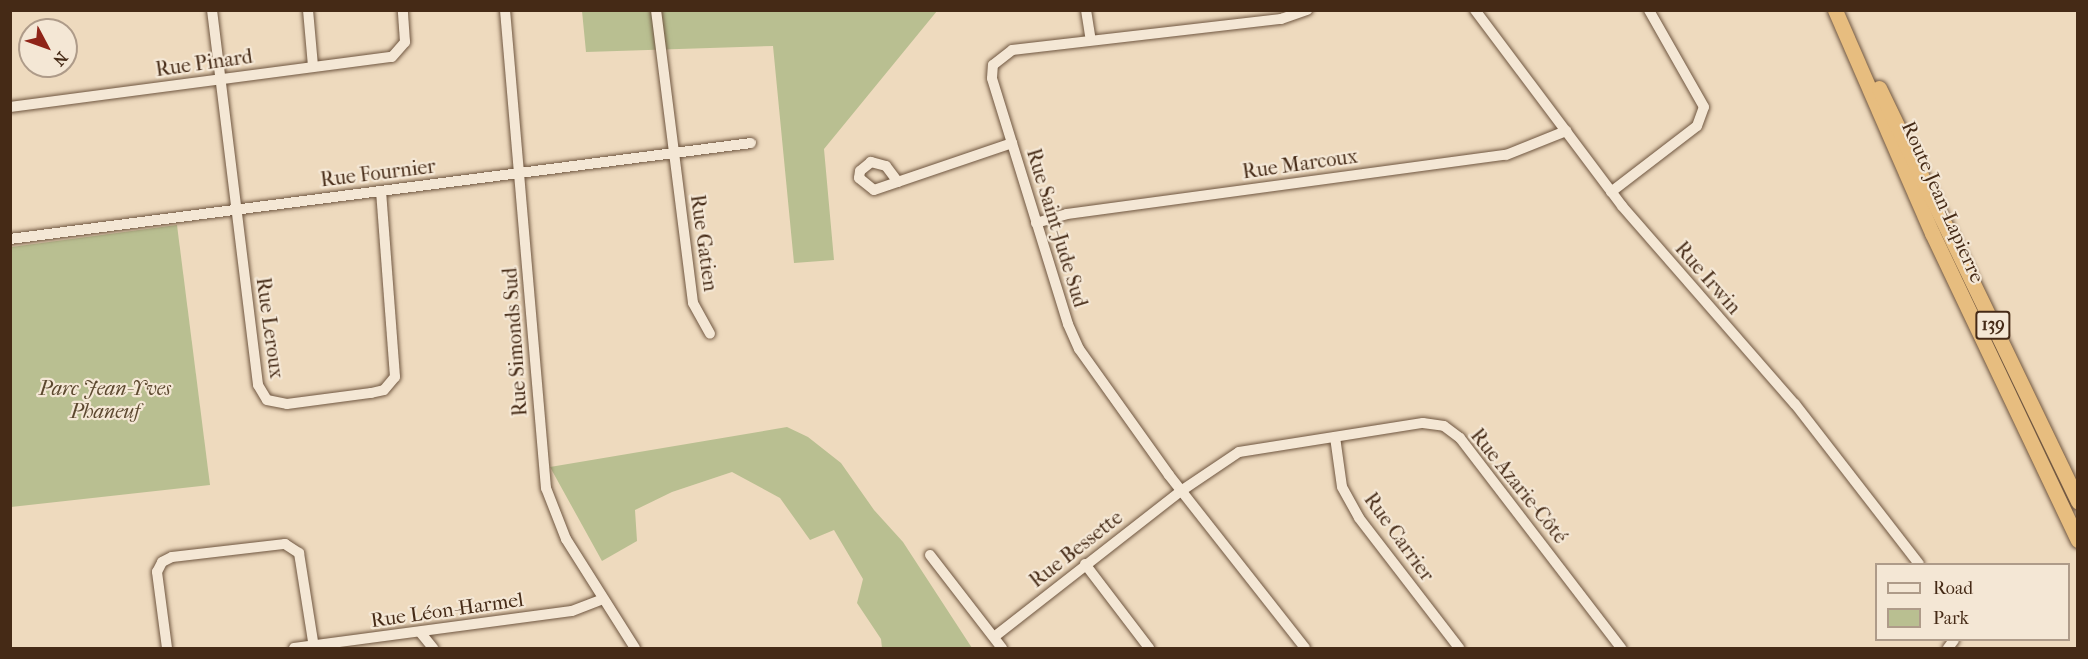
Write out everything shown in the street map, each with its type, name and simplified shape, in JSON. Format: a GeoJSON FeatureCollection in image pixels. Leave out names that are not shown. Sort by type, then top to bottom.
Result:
{"type":"FeatureCollection","features":[{"type":"Feature","properties":{"kind":"highway","name":"Route Jean-Lapierre"},"geometry":{"type":"LineString","coordinates":[[1837,10],[1910,148],[2078,502]]}},
{"type":"Feature","properties":{"kind":"highway","name":"Route Jean-Lapierre"},"geometry":{"type":"LineString","coordinates":[[1837,10],[1932,233],[2078,540]]}},
{"type":"Feature","properties":{"kind":"street","name":"Rue Leroux"},"geometry":{"type":"LineString","coordinates":[[212,10],[258,385],[267,400],[286,404],[377,392],[390,385],[395,377],[381,192]]}},
{"type":"Feature","properties":{"kind":"street"},"geometry":{"type":"LineString","coordinates":[[308,10],[313,66]]}},
{"type":"Feature","properties":{"kind":"street","name":"Rue Pinard"},"geometry":{"type":"LineString","coordinates":[[10,107],[392,57],[401,51],[405,42],[403,10]]}},
{"type":"Feature","properties":{"kind":"street","name":"Rue Simonds Sud"},"geometry":{"type":"LineString","coordinates":[[505,10],[546,488],[566,539],[634,648]]}},
{"type":"Feature","properties":{"kind":"street","name":"Rue Gatien"},"geometry":{"type":"LineString","coordinates":[[656,10],[693,303],[710,334]]}},
{"type":"Feature","properties":{"kind":"street"},"geometry":{"type":"LineString","coordinates":[[1086,10],[1090,40]]}},
{"type":"Feature","properties":{"kind":"street","name":"Rue Saint-Jude Sud"},"geometry":{"type":"LineString","coordinates":[[1305,648],[1181,491],[1079,349],[1036,223],[992,78],[993,65],[1012,50],[1281,19],[1307,10]]}},
{"type":"Feature","properties":{"kind":"street","name":"Rue Irwin"},"geometry":{"type":"LineString","coordinates":[[1475,10],[1611,192],[1795,404],[1918,563]]}},
{"type":"Feature","properties":{"kind":"street"},"geometry":{"type":"LineString","coordinates":[[1611,192],[1697,126],[1704,107],[1701,96],[1649,10]]}},
{"type":"Feature","properties":{"kind":"street","name":"Rue Marcoux"},"geometry":{"type":"LineString","coordinates":[[1036,223],[1067,214],[1506,154],[1566,131]]}},
{"type":"Feature","properties":{"kind":"street","name":"Rue Fournier"},"geometry":{"type":"LineString","coordinates":[[10,239],[235,208],[381,192],[520,171],[751,143]]}},
{"type":"Feature","properties":{"kind":"street"},"geometry":{"type":"LineString","coordinates":[[898,182],[1012,143]]}},
{"type":"Feature","properties":{"kind":"street","name":"Rue Azarie-Côté"},"geometry":{"type":"LineString","coordinates":[[1181,491],[1239,452],[1423,423],[1444,426],[1460,438],[1621,648]]}},
{"type":"Feature","properties":{"kind":"street","name":"Rue Carrier"},"geometry":{"type":"LineString","coordinates":[[1335,437],[1342,487],[1359,518],[1459,648]]}},
{"type":"Feature","properties":{"kind":"street","name":"Rue Bessette"},"geometry":{"type":"LineString","coordinates":[[994,637],[1181,491]]}},
{"type":"Feature","properties":{"kind":"street"},"geometry":{"type":"LineString","coordinates":[[167,648],[157,572],[162,562],[172,557],[285,544],[299,553],[313,647]]}},
{"type":"Feature","properties":{"kind":"street"},"geometry":{"type":"LineString","coordinates":[[930,555],[1002,648]]}},
{"type":"Feature","properties":{"kind":"street"},"geometry":{"type":"LineString","coordinates":[[1085,564],[1149,648]]}},
{"type":"Feature","properties":{"kind":"street","name":"Rue Léon-Harmel"},"geometry":{"type":"LineString","coordinates":[[294,648],[572,611],[603,599]]}},
{"type":"Feature","properties":{"kind":"street"},"geometry":{"type":"LineString","coordinates":[[420,632],[433,648]]}},
{"type":"Feature","properties":{"kind":"green space"},"geometry":{"type":"Polygon","coordinates":[[[582,11],[937,11],[824,149],[834,260],[794,263],[773,46],[586,52],[582,11]]]}},
{"type":"Feature","properties":{"kind":"green space","name":"Parc Jean-Yves Phaneuf"},"geometry":{"type":"Polygon","coordinates":[[[177,225],[210,485],[11,507],[11,247],[177,225]]]}},
{"type":"Feature","properties":{"kind":"green space"},"geometry":{"type":"Polygon","coordinates":[[[787,427],[808,437],[841,463],[874,510],[903,542],[972,648],[882,648],[881,639],[857,603],[863,579],[834,530],[810,540],[780,498],[732,472],[672,492],[635,510],[637,541],[602,561],[550,467],[787,427]]]}}]}
